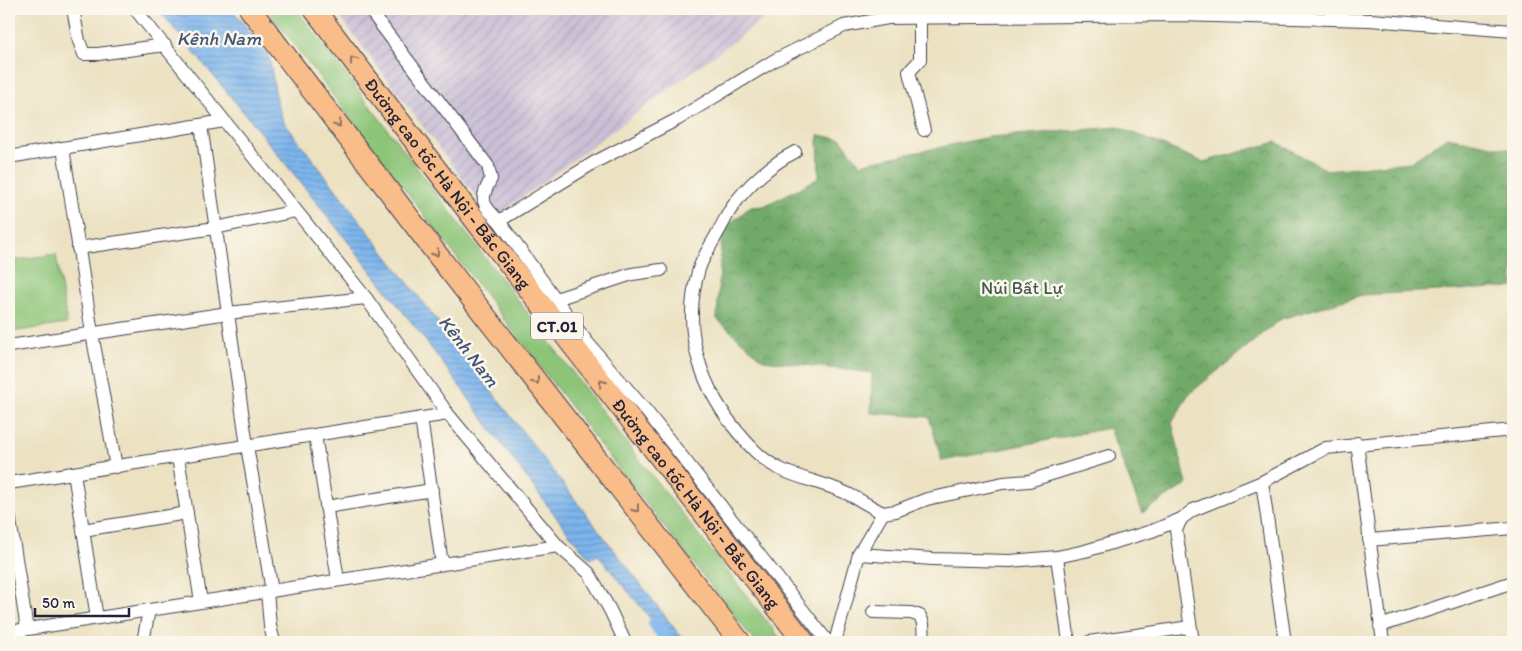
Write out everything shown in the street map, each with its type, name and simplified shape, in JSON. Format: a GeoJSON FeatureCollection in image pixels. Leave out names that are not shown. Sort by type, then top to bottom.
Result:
{"type":"FeatureCollection","features":[{"type":"Feature","properties":{"kind":"highway"},"geometry":{"type":"LineString","coordinates":[[244,9],[298,71]]}},
{"type":"Feature","properties":{"kind":"highway","name":"CT.01"},"geometry":{"type":"LineString","coordinates":[[250,9],[436,253],[740,642]]}},
{"type":"Feature","properties":{"kind":"highway","name":"Đường cao tốc Hà Nội - Bắc Giang"},"geometry":{"type":"LineString","coordinates":[[314,9],[475,220],[804,642]]}},
{"type":"Feature","properties":{"kind":"street"},"geometry":{"type":"LineString","coordinates":[[73,9],[79,41],[84,54],[98,54],[165,45]]}},
{"type":"Feature","properties":{"kind":"street"},"geometry":{"type":"LineString","coordinates":[[135,9],[366,298],[448,414],[558,546],[589,573],[610,610],[625,642]]}},
{"type":"Feature","properties":{"kind":"street"},"geometry":{"type":"LineString","coordinates":[[369,9],[488,166],[491,179],[484,193],[484,199],[490,212],[499,221],[587,342],[647,412],[828,642]]}},
{"type":"Feature","properties":{"kind":"street"},"geometry":{"type":"LineString","coordinates":[[499,221],[595,162],[678,119],[776,60],[844,26],[888,18],[1176,14],[1370,20],[1513,31]]}},
{"type":"Feature","properties":{"kind":"street"},"geometry":{"type":"LineString","coordinates":[[920,17],[920,60],[909,72],[924,130]]}},
{"type":"Feature","properties":{"kind":"street"},"geometry":{"type":"LineString","coordinates":[[9,153],[63,148],[224,121]]}},
{"type":"Feature","properties":{"kind":"street"},"geometry":{"type":"LineString","coordinates":[[201,125],[269,591],[270,626],[274,642]]}},
{"type":"Feature","properties":{"kind":"street"},"geometry":{"type":"LineString","coordinates":[[63,148],[78,248],[116,467]]}},
{"type":"Feature","properties":{"kind":"street"},"geometry":{"type":"LineString","coordinates":[[795,152],[779,160],[733,205],[699,268],[691,303],[693,344],[705,383],[729,422],[755,452],[782,472],[838,489],[883,513],[927,499],[1003,483],[1029,481],[1109,456]]}},
{"type":"Feature","properties":{"kind":"street"},"geometry":{"type":"LineString","coordinates":[[78,248],[215,228],[296,212]]}},
{"type":"Feature","properties":{"kind":"street"},"geometry":{"type":"LineString","coordinates":[[556,299],[632,274],[661,270]]}},
{"type":"Feature","properties":{"kind":"street"},"geometry":{"type":"LineString","coordinates":[[9,346],[228,313],[366,298]]}},
{"type":"Feature","properties":{"kind":"street"},"geometry":{"type":"LineString","coordinates":[[9,483],[448,414]]}},
{"type":"Feature","properties":{"kind":"street"},"geometry":{"type":"LineString","coordinates":[[421,418],[442,564]]}},
{"type":"Feature","properties":{"kind":"street"},"geometry":{"type":"LineString","coordinates":[[859,554],[933,560],[1010,561],[1057,557],[1085,551],[1152,531],[1181,518],[1193,510],[1262,482],[1326,448],[1513,430]]}},
{"type":"Feature","properties":{"kind":"street"},"geometry":{"type":"LineString","coordinates":[[314,435],[338,580]]}},
{"type":"Feature","properties":{"kind":"street"},"geometry":{"type":"LineString","coordinates":[[1357,444],[1383,642]]}},
{"type":"Feature","properties":{"kind":"street"},"geometry":{"type":"LineString","coordinates":[[178,457],[201,602]]}},
{"type":"Feature","properties":{"kind":"street"},"geometry":{"type":"LineString","coordinates":[[74,473],[97,618]]}},
{"type":"Feature","properties":{"kind":"street"},"geometry":{"type":"LineString","coordinates":[[1262,482],[1286,642]]}},
{"type":"Feature","properties":{"kind":"street"},"geometry":{"type":"LineString","coordinates":[[326,507],[432,490]]}},
{"type":"Feature","properties":{"kind":"street"},"geometry":{"type":"LineString","coordinates":[[83,530],[187,513]]}},
{"type":"Feature","properties":{"kind":"street"},"geometry":{"type":"LineString","coordinates":[[835,642],[859,554],[883,513]]}},
{"type":"Feature","properties":{"kind":"street"},"geometry":{"type":"LineString","coordinates":[[9,514],[27,629]]}},
{"type":"Feature","properties":{"kind":"street"},"geometry":{"type":"LineString","coordinates":[[1181,518],[1176,530],[1192,642]]}},
{"type":"Feature","properties":{"kind":"street"},"geometry":{"type":"LineString","coordinates":[[1369,540],[1513,528]]}},
{"type":"Feature","properties":{"kind":"street"},"geometry":{"type":"LineString","coordinates":[[9,632],[558,546]]}},
{"type":"Feature","properties":{"kind":"street"},"geometry":{"type":"LineString","coordinates":[[1057,557],[1069,642]]}},
{"type":"Feature","properties":{"kind":"street"},"geometry":{"type":"LineString","coordinates":[[1380,626],[1513,582]]}},
{"type":"Feature","properties":{"kind":"street"},"geometry":{"type":"LineString","coordinates":[[143,642],[149,610]]}},
{"type":"Feature","properties":{"kind":"street"},"geometry":{"type":"LineString","coordinates":[[873,612],[911,612],[920,616],[923,623],[924,642]]}},
{"type":"Feature","properties":{"kind":"street"},"geometry":{"type":"LineString","coordinates":[[1089,642],[1137,639],[1190,626]]}},
{"type":"Feature","properties":{"kind":"shaded area"},"geometry":{"type":"Polygon","coordinates":[[[334,9],[777,9],[493,219],[334,9]]]}},
{"type":"Feature","properties":{"kind":"green space"},"geometry":{"type":"Polygon","coordinates":[[[267,9],[296,9],[630,448],[783,642],[755,642],[604,450],[267,9]]]}},
{"type":"Feature","properties":{"kind":"green space","name":"Núi Bất Lự"},"geometry":{"type":"Polygon","coordinates":[[[1119,127],[1203,162],[1276,142],[1327,170],[1411,162],[1447,137],[1513,150],[1513,287],[1362,295],[1281,319],[1188,395],[1172,423],[1187,484],[1142,513],[1109,428],[942,461],[929,417],[871,413],[872,373],[763,360],[717,319],[722,230],[750,207],[764,206],[819,178],[818,135],[841,139],[860,164],[989,137],[1119,127]]]}},
{"type":"Feature","properties":{"kind":"green space"},"geometry":{"type":"Polygon","coordinates":[[[56,254],[67,324],[9,332],[9,261],[56,254]]]}},
{"type":"Feature","properties":{"kind":"water","name":"Kênh Nam"},"geometry":{"type":"Polygon","coordinates":[[[158,9],[232,9],[269,56],[277,103],[283,121],[685,642],[670,642],[598,555],[590,559],[387,291],[158,9]]]}},
{"type":"Feature","properties":{"kind":"waterway","name":"Kênh Nam"},"geometry":{"type":"LineString","coordinates":[[655,623],[669,642]]}}]}
